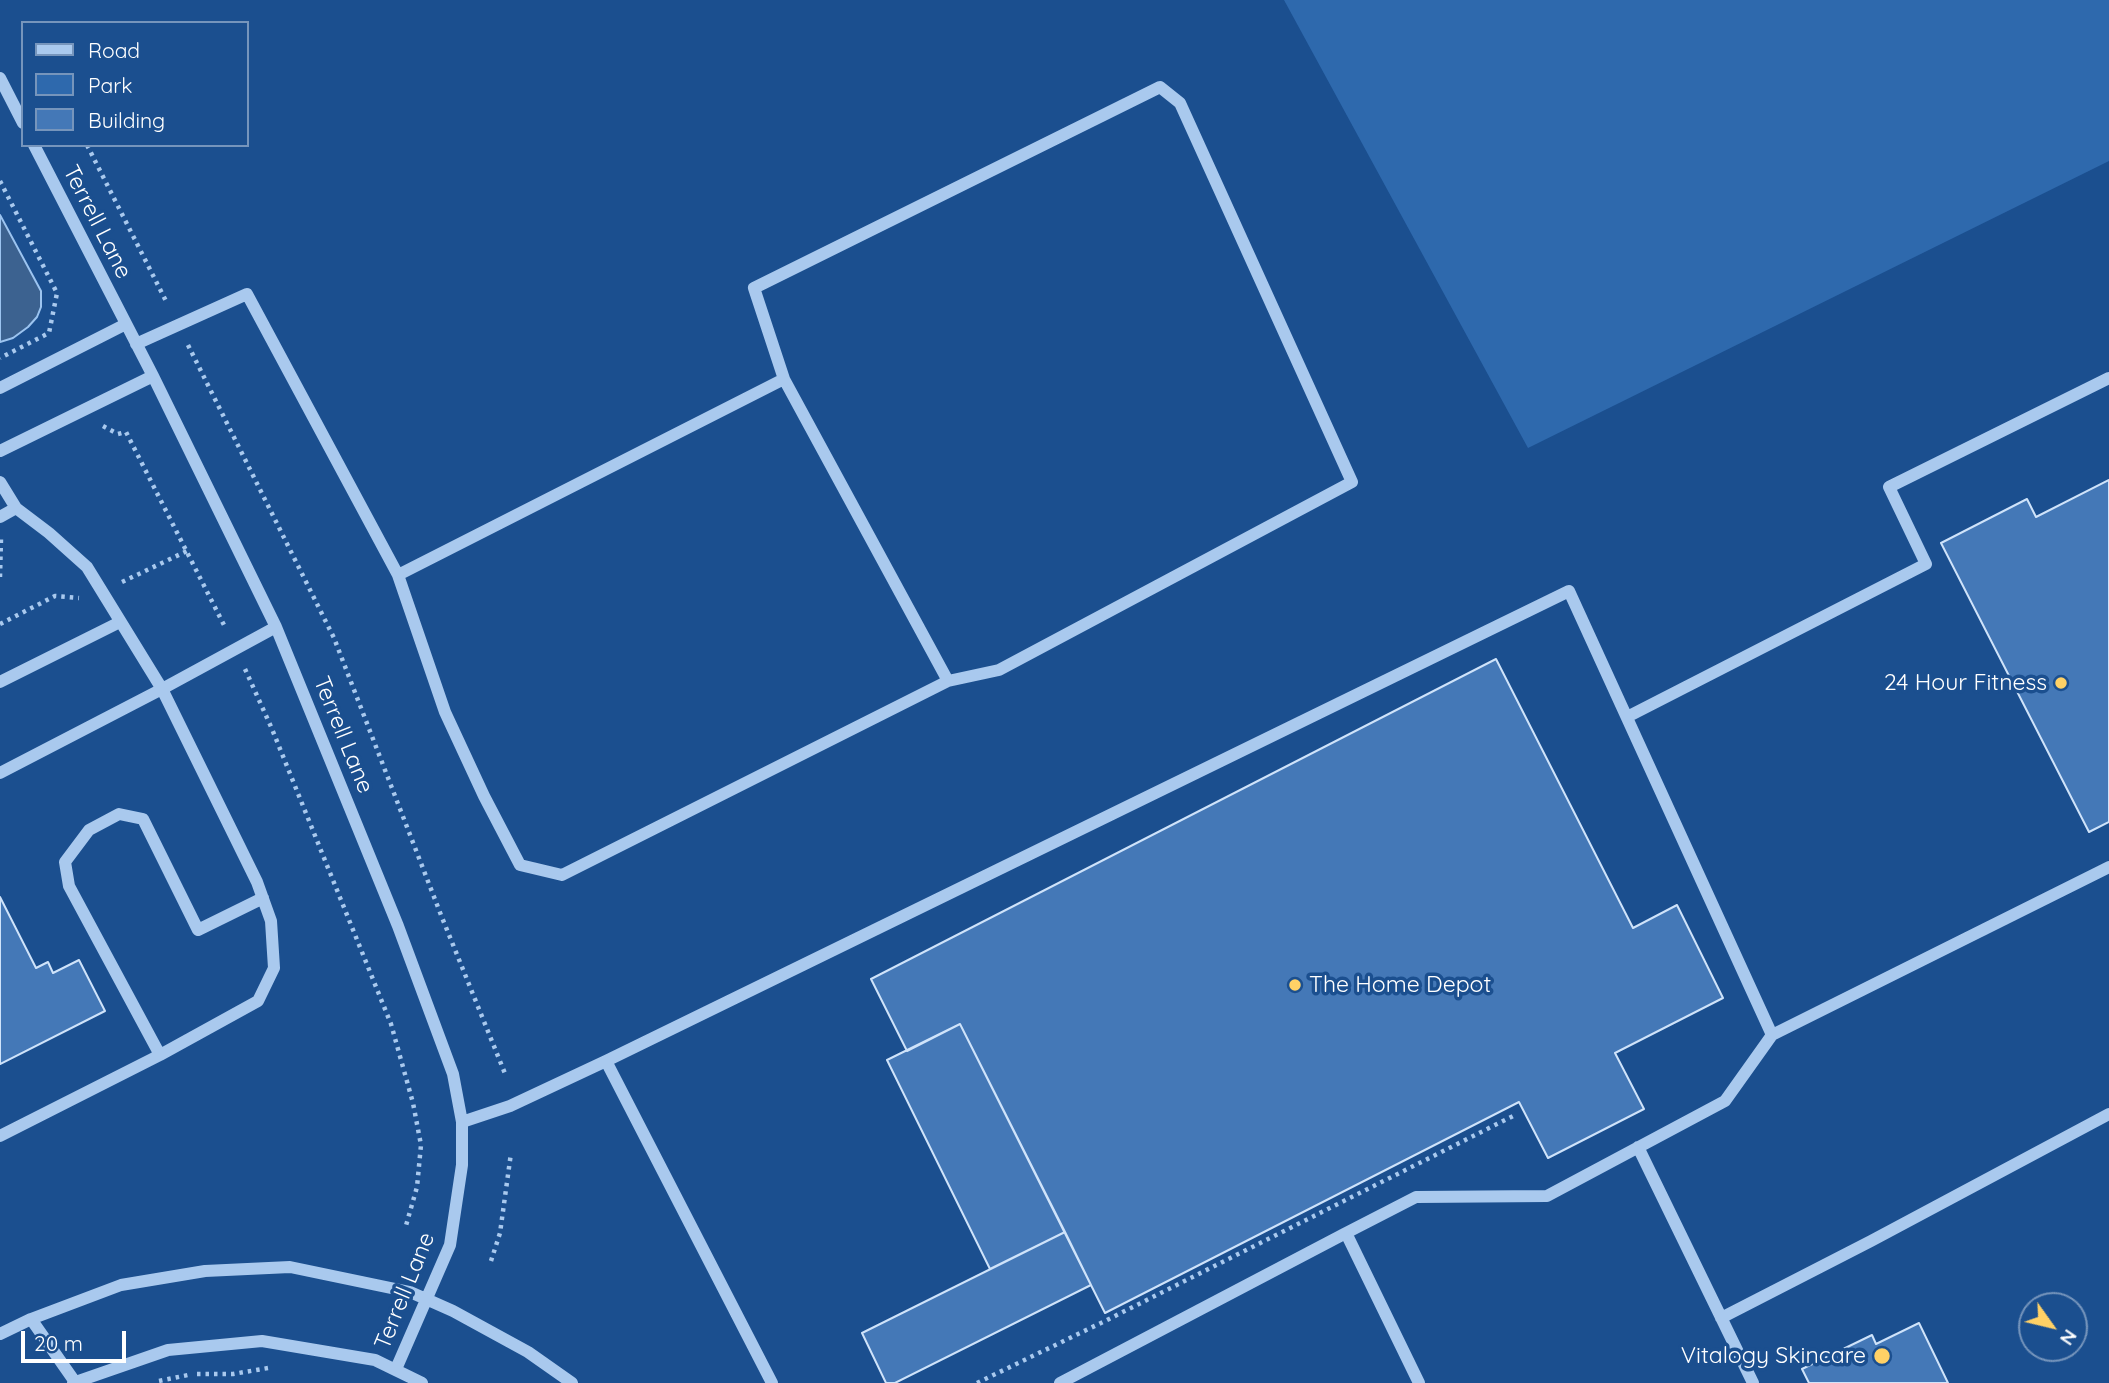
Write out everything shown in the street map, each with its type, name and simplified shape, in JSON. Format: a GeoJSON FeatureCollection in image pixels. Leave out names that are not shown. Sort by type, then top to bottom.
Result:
{"type":"FeatureCollection","features":[{"type":"Feature","properties":{"kind":"street"},"geometry":{"type":"LineString","coordinates":[[0,78],[21,119]]}},
{"type":"Feature","properties":{"kind":"street"},"geometry":{"type":"LineString","coordinates":[[136,344],[247,294],[398,575],[445,712],[520,865],[562,875],[948,681],[999,670],[1352,482],[1180,103],[1160,87],[754,288],[784,379],[948,681]]}},
{"type":"Feature","properties":{"kind":"street","name":"Terrell Lane"},"geometry":{"type":"LineString","coordinates":[[35,147],[153,376],[276,627],[398,926],[453,1074],[462,1122],[462,1165],[450,1245],[396,1370]]}},
{"type":"Feature","properties":{"kind":"street"},"geometry":{"type":"LineString","coordinates":[[0,388],[126,324]]}},
{"type":"Feature","properties":{"kind":"street"},"geometry":{"type":"LineString","coordinates":[[0,451],[153,376]]}},
{"type":"Feature","properties":{"kind":"street"},"geometry":{"type":"LineString","coordinates":[[1627,717],[1926,564],[1889,487],[2109,377]]}},
{"type":"Feature","properties":{"kind":"street"},"geometry":{"type":"LineString","coordinates":[[398,575],[784,379]]}},
{"type":"Feature","properties":{"kind":"street"},"geometry":{"type":"LineString","coordinates":[[0,482],[16,508],[87,567],[162,689],[257,882],[271,921],[274,968],[258,1001],[160,1055],[0,1136]]}},
{"type":"Feature","properties":{"kind":"street"},"geometry":{"type":"LineString","coordinates":[[0,516],[16,508]]}},
{"type":"Feature","properties":{"kind":"street"},"geometry":{"type":"LineString","coordinates":[[462,1122],[510,1106],[606,1061],[1569,591],[1772,1035]]}},
{"type":"Feature","properties":{"kind":"street"},"geometry":{"type":"LineString","coordinates":[[0,682],[120,622]]}},
{"type":"Feature","properties":{"kind":"street"},"geometry":{"type":"LineString","coordinates":[[0,773],[276,627]]}},
{"type":"Feature","properties":{"kind":"street"},"geometry":{"type":"LineString","coordinates":[[160,1055],[69,886],[65,862],[89,830],[119,814],[142,819],[198,930],[263,898]]}},
{"type":"Feature","properties":{"kind":"street"},"geometry":{"type":"LineString","coordinates":[[1060,1383],[1416,1197],[1547,1196],[1725,1101],[1772,1035],[2109,867]]}},
{"type":"Feature","properties":{"kind":"street"},"geometry":{"type":"LineString","coordinates":[[606,1061],[772,1383]]}},
{"type":"Feature","properties":{"kind":"street"},"geometry":{"type":"LineString","coordinates":[[1721,1318],[2109,1114]]}},
{"type":"Feature","properties":{"kind":"street"},"geometry":{"type":"LineString","coordinates":[[1638,1147],[1753,1383]]}},
{"type":"Feature","properties":{"kind":"street"},"geometry":{"type":"LineString","coordinates":[[1346,1233],[1419,1383]]}},
{"type":"Feature","properties":{"kind":"street"},"geometry":{"type":"LineString","coordinates":[[0,1334],[121,1285],[205,1270],[290,1268],[410,1292],[453,1311],[527,1352],[572,1383]]}},
{"type":"Feature","properties":{"kind":"street"},"geometry":{"type":"LineString","coordinates":[[31,1320],[74,1382],[168,1350],[262,1340],[375,1360],[422,1383]]}},
{"type":"Feature","properties":{"kind":"path"},"geometry":{"type":"LineString","coordinates":[[88,147],[334,638],[506,1076]]}},
{"type":"Feature","properties":{"kind":"path"},"geometry":{"type":"LineString","coordinates":[[0,181],[57,293],[49,333],[0,358]]}},
{"type":"Feature","properties":{"kind":"path"},"geometry":{"type":"LineString","coordinates":[[126,432],[235,648],[272,729],[391,1024],[413,1103],[421,1144],[417,1187],[405,1229]]}},
{"type":"Feature","properties":{"kind":"path"},"geometry":{"type":"LineString","coordinates":[[0,516],[0,577]]}},
{"type":"Feature","properties":{"kind":"path"},"geometry":{"type":"LineString","coordinates":[[120,583],[187,551]]}},
{"type":"Feature","properties":{"kind":"path"},"geometry":{"type":"LineString","coordinates":[[0,624],[55,596],[83,598]]}},
{"type":"Feature","properties":{"kind":"path"},"geometry":{"type":"LineString","coordinates":[[977,1383],[1515,1115]]}},
{"type":"Feature","properties":{"kind":"path"},"geometry":{"type":"LineString","coordinates":[[491,1261],[500,1233],[511,1153]]}},
{"type":"Feature","properties":{"kind":"path"},"geometry":{"type":"LineString","coordinates":[[151,1383],[190,1374],[233,1374],[271,1368]]}},
{"type":"Feature","properties":{"kind":"green space"},"geometry":{"type":"Polygon","coordinates":[[[1284,0],[2109,0],[2109,161],[1528,448],[1284,0]]]}},
{"type":"Feature","properties":{"kind":"shaded area"},"geometry":{"type":"Polygon","coordinates":[[[0,215],[41,291],[41,307],[28,327],[13,338],[0,342],[0,215]]]}},
{"type":"Feature","properties":{"kind":"building","name":"24 Hour Fitness"},"geometry":{"type":"Polygon","coordinates":[[[2109,480],[2109,822],[2089,832],[1941,543],[2027,499],[2036,517],[2109,480]]]}},
{"type":"Feature","properties":{"kind":"building","name":"The Home Depot"},"geometry":{"type":"Polygon","coordinates":[[[1496,659],[1633,928],[1677,905],[1723,998],[1615,1053],[1644,1109],[1548,1158],[1519,1102],[1105,1313],[960,1024],[907,1051],[871,979],[1496,659]]]}},
{"type":"Feature","properties":{"kind":"building"},"geometry":{"type":"Polygon","coordinates":[[[0,897],[36,968],[48,962],[53,973],[79,960],[105,1011],[0,1064],[0,897]]]}},
{"type":"Feature","properties":{"kind":"building"},"geometry":{"type":"Polygon","coordinates":[[[960,1024],[1065,1232],[990,1269],[887,1060],[960,1024]]]}},
{"type":"Feature","properties":{"kind":"building"},"geometry":{"type":"Polygon","coordinates":[[[1065,1232],[1091,1285],[895,1383],[886,1383],[862,1333],[1065,1232]]]}},
{"type":"Feature","properties":{"kind":"building","name":"Vitalogy Skincare"},"geometry":{"type":"Polygon","coordinates":[[[1919,1323],[1948,1383],[1809,1383],[1802,1369],[1872,1335],[1876,1344],[1919,1323]]]}},
{"type":"Feature","properties":{"kind":"place","name":"24 Hour Fitness"},"geometry":{"type":"Point","coordinates":[2061,683]}},
{"type":"Feature","properties":{"kind":"place","name":"The Home Depot"},"geometry":{"type":"Point","coordinates":[1295,985]}},
{"type":"Feature","properties":{"kind":"place","name":"Vitalogy Skincare"},"geometry":{"type":"Point","coordinates":[1882,1356]}}]}
